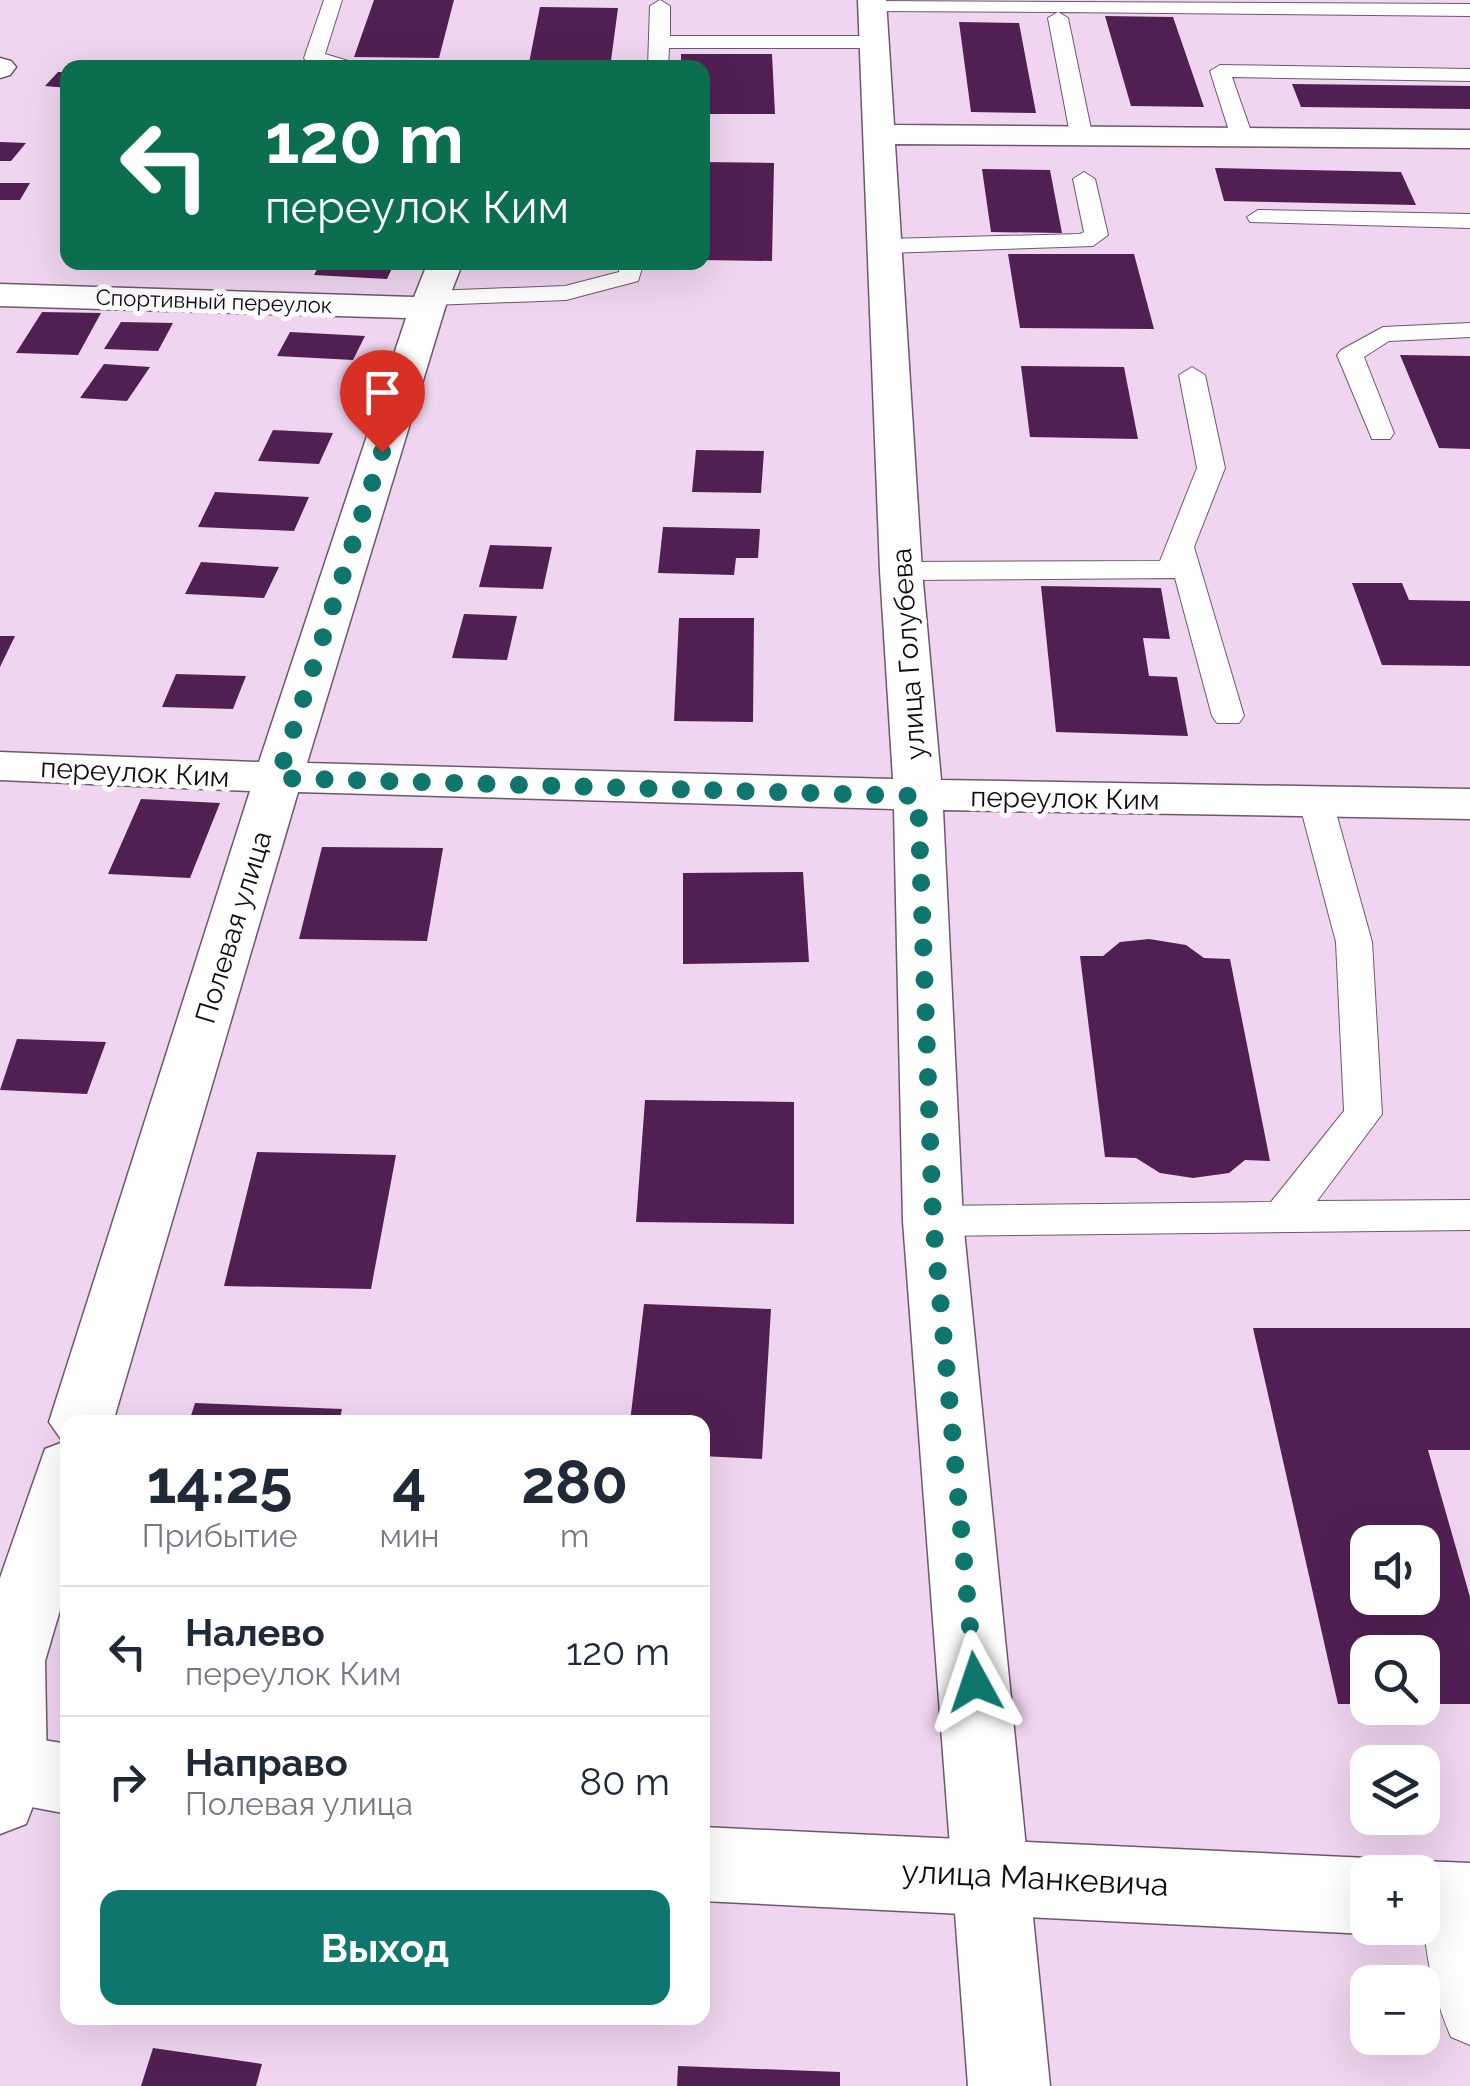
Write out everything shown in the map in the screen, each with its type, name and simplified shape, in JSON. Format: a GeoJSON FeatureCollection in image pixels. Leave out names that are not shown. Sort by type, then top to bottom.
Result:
{"type":"FeatureCollection","features":[{"type":"Feature","properties":{"kind":"street","name":"улица Голубева"},"geometry":{"type":"LineString","coordinates":[[873,16],[888,246],[901,571],[918,796],[933,1220],[1009,2086]]}},
{"type":"Feature","properties":{"kind":"street"},"geometry":{"type":"LineString","coordinates":[[880,134],[1470,139]]}},
{"type":"Feature","properties":{"kind":"street","name":"Спортивный переулок"},"geometry":{"type":"LineString","coordinates":[[0,295],[435,289]]}},
{"type":"Feature","properties":{"kind":"street","name":"Полевая улица"},"geometry":{"type":"LineString","coordinates":[[84,1415],[278,778],[435,289]]}},
{"type":"Feature","properties":{"kind":"street","name":"переулок Ким"},"geometry":{"type":"LineString","coordinates":[[0,766],[918,796],[1470,804]]}},
{"type":"Feature","properties":{"kind":"street"},"geometry":{"type":"LineString","coordinates":[[19,1779],[9,1661],[60,1494]]}},
{"type":"Feature","properties":{"kind":"street","name":"улица Манкевича"},"geometry":{"type":"LineString","coordinates":[[710,1864],[1350,1895]]}},
{"type":"Feature","properties":{"kind":"lane"},"geometry":{"type":"LineString","coordinates":[[324,60],[314,58],[333,0]]}},
{"type":"Feature","properties":{"kind":"lane"},"geometry":{"type":"LineString","coordinates":[[659,60],[660,6]]}},
{"type":"Feature","properties":{"kind":"lane"},"geometry":{"type":"LineString","coordinates":[[660,42],[873,16],[1470,10]]}},
{"type":"Feature","properties":{"kind":"lane"},"geometry":{"type":"LineString","coordinates":[[1058,18],[1081,134]]}},
{"type":"Feature","properties":{"kind":"lane"},"geometry":{"type":"LineString","coordinates":[[1242,136],[1217,64],[1470,75]]}},
{"type":"Feature","properties":{"kind":"lane"},"geometry":{"type":"LineString","coordinates":[[888,246],[1085,241],[1096,235],[1084,179]]}},
{"type":"Feature","properties":{"kind":"lane"},"geometry":{"type":"LineString","coordinates":[[1258,217],[1470,221]]}},
{"type":"Feature","properties":{"kind":"lane"},"geometry":{"type":"LineString","coordinates":[[435,289],[566,293],[630,276],[631,270]]}},
{"type":"Feature","properties":{"kind":"lane"},"geometry":{"type":"LineString","coordinates":[[1381,433],[1350,354],[1383,334],[1470,330]]}},
{"type":"Feature","properties":{"kind":"lane"},"geometry":{"type":"LineString","coordinates":[[901,571],[1171,570],[1211,468],[1192,375]]}},
{"type":"Feature","properties":{"kind":"lane"},"geometry":{"type":"LineString","coordinates":[[1180,549],[1228,716]]}},
{"type":"Feature","properties":{"kind":"lane"},"geometry":{"type":"LineString","coordinates":[[1282,1217],[1363,1114],[1354,942],[1316,802]]}},
{"type":"Feature","properties":{"kind":"lane"},"geometry":{"type":"LineString","coordinates":[[933,1220],[1470,1215]]}},
{"type":"Feature","properties":{"kind":"lane"},"geometry":{"type":"LineString","coordinates":[[1445,1900],[1470,2018]]}},
{"type":"Feature","properties":{"kind":"building"},"geometry":{"type":"Polygon","coordinates":[[[374,0],[454,0],[439,58],[354,57],[374,0]]]}},
{"type":"Feature","properties":{"kind":"building"},"geometry":{"type":"Polygon","coordinates":[[[540,7],[618,8],[611,60],[530,60],[540,7]]]}},
{"type":"Feature","properties":{"kind":"building"},"geometry":{"type":"Polygon","coordinates":[[[1105,16],[1173,17],[1204,107],[1131,106],[1105,16]]]}},
{"type":"Feature","properties":{"kind":"building"},"geometry":{"type":"Polygon","coordinates":[[[959,22],[1019,23],[1036,113],[971,112],[959,22]]]}},
{"type":"Feature","properties":{"kind":"building"},"geometry":{"type":"Polygon","coordinates":[[[681,54],[772,54],[775,114],[710,114],[710,60],[681,60],[681,54]]]}},
{"type":"Feature","properties":{"kind":"building"},"geometry":{"type":"Polygon","coordinates":[[[58,72],[60,72],[60,87],[45,86],[58,72]]]}},
{"type":"Feature","properties":{"kind":"building"},"geometry":{"type":"Polygon","coordinates":[[[1292,84],[1470,86],[1470,109],[1301,107],[1292,84]]]}},
{"type":"Feature","properties":{"kind":"building"},"geometry":{"type":"Polygon","coordinates":[[[0,142],[26,143],[11,161],[0,161],[0,142]]]}},
{"type":"Feature","properties":{"kind":"building"},"geometry":{"type":"Polygon","coordinates":[[[710,162],[774,163],[772,261],[710,260],[710,162]]]}},
{"type":"Feature","properties":{"kind":"building"},"geometry":{"type":"Polygon","coordinates":[[[1215,168],[1401,172],[1416,205],[1224,201],[1215,168]]]}},
{"type":"Feature","properties":{"kind":"building"},"geometry":{"type":"Polygon","coordinates":[[[982,169],[1050,170],[1062,233],[991,232],[982,169]]]}},
{"type":"Feature","properties":{"kind":"building"},"geometry":{"type":"Polygon","coordinates":[[[0,183],[30,183],[20,200],[0,200],[0,183]]]}},
{"type":"Feature","properties":{"kind":"building"},"geometry":{"type":"Polygon","coordinates":[[[1008,254],[1134,254],[1154,329],[1020,328],[1008,254]]]}},
{"type":"Feature","properties":{"kind":"building"},"geometry":{"type":"Polygon","coordinates":[[[317,270],[391,270],[387,279],[314,275],[317,270]]]}},
{"type":"Feature","properties":{"kind":"building"},"geometry":{"type":"Polygon","coordinates":[[[42,312],[101,313],[78,355],[16,353],[42,312]]]}},
{"type":"Feature","properties":{"kind":"building"},"geometry":{"type":"Polygon","coordinates":[[[121,322],[173,323],[158,351],[104,349],[121,322]]]}},
{"type":"Feature","properties":{"kind":"building"},"geometry":{"type":"Polygon","coordinates":[[[290,332],[365,336],[353,360],[277,356],[290,332]]]}},
{"type":"Feature","properties":{"kind":"building"},"geometry":{"type":"Polygon","coordinates":[[[1400,355],[1470,356],[1470,449],[1439,448],[1400,355]]]}},
{"type":"Feature","properties":{"kind":"building"},"geometry":{"type":"Polygon","coordinates":[[[104,364],[150,367],[127,401],[80,398],[104,364]]]}},
{"type":"Feature","properties":{"kind":"building"},"geometry":{"type":"Polygon","coordinates":[[[1021,366],[1124,367],[1138,439],[1030,437],[1021,366]]]}},
{"type":"Feature","properties":{"kind":"building"},"geometry":{"type":"Polygon","coordinates":[[[273,430],[333,433],[319,464],[258,461],[273,430]]]}},
{"type":"Feature","properties":{"kind":"building"},"geometry":{"type":"Polygon","coordinates":[[[696,450],[764,451],[761,493],[692,492],[696,450]]]}},
{"type":"Feature","properties":{"kind":"building"},"geometry":{"type":"Polygon","coordinates":[[[215,492],[309,497],[294,531],[198,527],[215,492]]]}},
{"type":"Feature","properties":{"kind":"building"},"geometry":{"type":"Polygon","coordinates":[[[663,527],[760,529],[758,558],[736,558],[734,575],[658,573],[663,527]]]}},
{"type":"Feature","properties":{"kind":"building"},"geometry":{"type":"Polygon","coordinates":[[[490,545],[552,547],[543,589],[479,587],[490,545]]]}},
{"type":"Feature","properties":{"kind":"building"},"geometry":{"type":"Polygon","coordinates":[[[201,562],[279,567],[264,598],[185,594],[201,562]]]}},
{"type":"Feature","properties":{"kind":"building"},"geometry":{"type":"Polygon","coordinates":[[[1352,583],[1402,583],[1409,600],[1470,601],[1470,666],[1382,665],[1352,583]]]}},
{"type":"Feature","properties":{"kind":"building"},"geometry":{"type":"Polygon","coordinates":[[[1041,586],[1161,588],[1170,639],[1143,638],[1149,676],[1177,677],[1188,736],[1056,732],[1041,586]]]}},
{"type":"Feature","properties":{"kind":"building"},"geometry":{"type":"Polygon","coordinates":[[[464,614],[517,616],[507,660],[452,658],[464,614]]]}},
{"type":"Feature","properties":{"kind":"building"},"geometry":{"type":"Polygon","coordinates":[[[679,618],[754,618],[753,722],[674,721],[679,618]]]}},
{"type":"Feature","properties":{"kind":"building"},"geometry":{"type":"Polygon","coordinates":[[[0,636],[15,636],[0,667],[0,636]]]}},
{"type":"Feature","properties":{"kind":"building"},"geometry":{"type":"Polygon","coordinates":[[[176,674],[246,676],[233,709],[162,707],[176,674]]]}},
{"type":"Feature","properties":{"kind":"building"},"geometry":{"type":"Polygon","coordinates":[[[141,799],[220,803],[190,878],[108,874],[141,799]]]}},
{"type":"Feature","properties":{"kind":"building"},"geometry":{"type":"Polygon","coordinates":[[[322,847],[443,848],[427,941],[299,939],[322,847]]]}},
{"type":"Feature","properties":{"kind":"building"},"geometry":{"type":"Polygon","coordinates":[[[803,872],[809,962],[683,964],[683,873],[803,872]]]}},
{"type":"Feature","properties":{"kind":"building"},"geometry":{"type":"Polygon","coordinates":[[[1149,939],[1186,945],[1204,958],[1230,959],[1270,1161],[1245,1160],[1229,1173],[1193,1178],[1160,1173],[1136,1158],[1105,1157],[1080,956],[1103,956],[1120,942],[1149,939]]]}},
{"type":"Feature","properties":{"kind":"building"},"geometry":{"type":"Polygon","coordinates":[[[17,1039],[106,1042],[87,1094],[0,1090],[17,1039]]]}},
{"type":"Feature","properties":{"kind":"building"},"geometry":{"type":"Polygon","coordinates":[[[645,1100],[794,1102],[794,1224],[636,1222],[645,1100]]]}},
{"type":"Feature","properties":{"kind":"building"},"geometry":{"type":"Polygon","coordinates":[[[257,1152],[396,1155],[371,1289],[224,1286],[257,1152]]]}},
{"type":"Feature","properties":{"kind":"building"},"geometry":{"type":"Polygon","coordinates":[[[644,1304],[771,1309],[762,1459],[710,1456],[710,1415],[631,1415],[644,1304]]]}},
{"type":"Feature","properties":{"kind":"building"},"geometry":{"type":"Polygon","coordinates":[[[1253,1328],[1470,1328],[1470,1450],[1428,1450],[1470,1597],[1470,1704],[1440,1704],[1440,1635],[1350,1635],[1350,1704],[1338,1704],[1253,1328]]]}},
{"type":"Feature","properties":{"kind":"building"},"geometry":{"type":"Polygon","coordinates":[[[195,1403],[342,1409],[341,1415],[191,1415],[195,1403]]]}},
{"type":"Feature","properties":{"kind":"building"},"geometry":{"type":"Polygon","coordinates":[[[153,2048],[262,2064],[256,2086],[141,2086],[153,2048]]]}},
{"type":"Feature","properties":{"kind":"building"},"geometry":{"type":"Polygon","coordinates":[[[678,2066],[840,2072],[840,2086],[677,2086],[678,2066]]]}},
{"type":"Feature","properties":{"kind":"route"},"geometry":{"type":"LineString","coordinates":[[382,452],[278,778],[918,796],[933,1220],[975,1682]]}}]}
